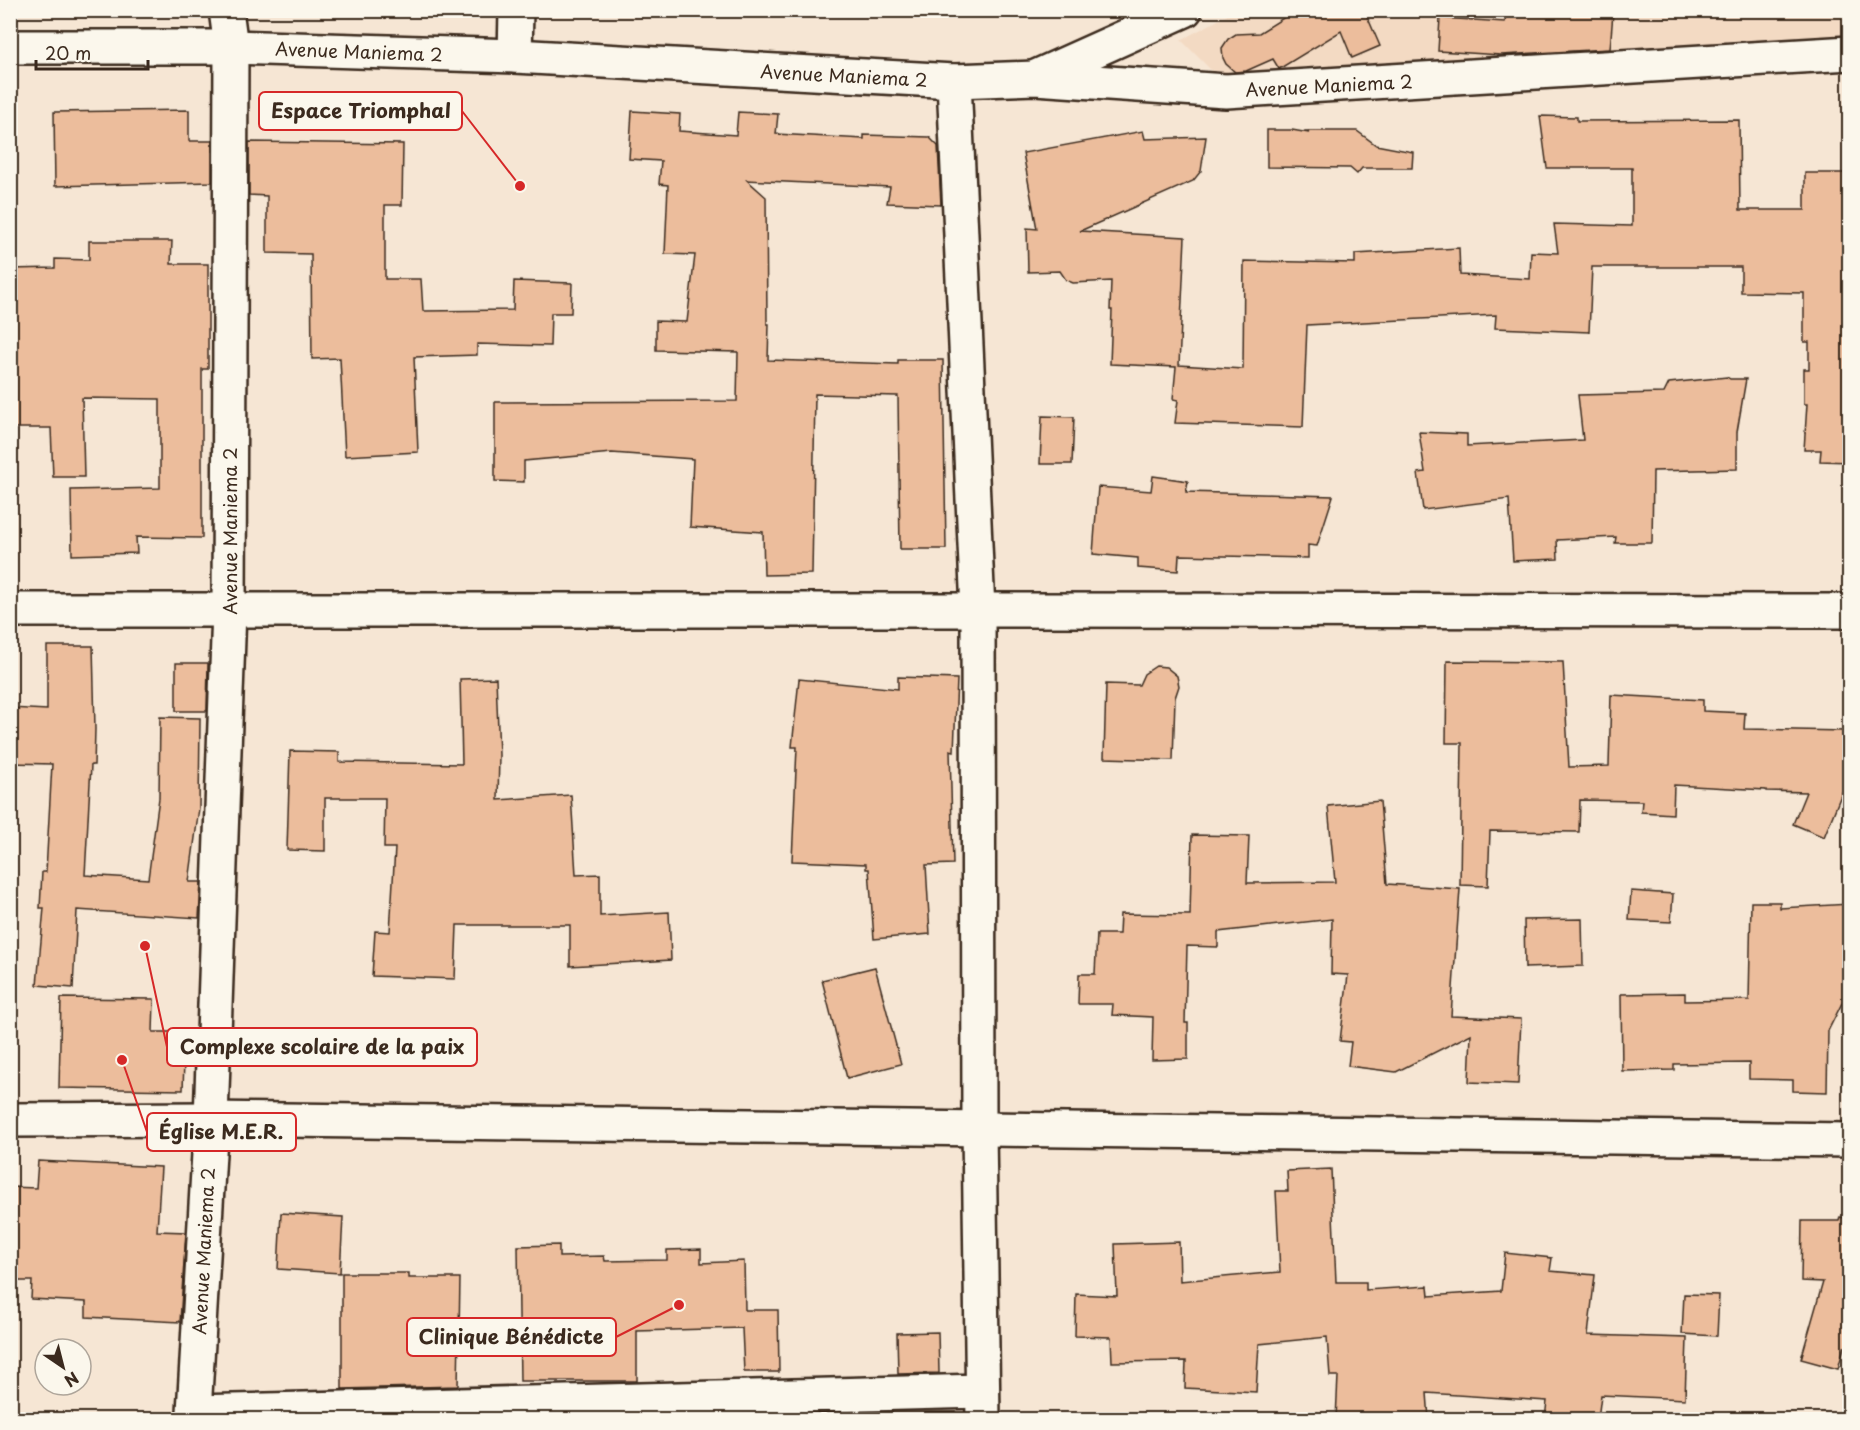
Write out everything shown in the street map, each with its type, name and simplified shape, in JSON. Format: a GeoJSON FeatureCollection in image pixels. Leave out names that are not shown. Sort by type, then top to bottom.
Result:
{"type":"FeatureCollection","features":[{"type":"Feature","properties":{"kind":"street"},"geometry":{"type":"LineString","coordinates":[[10,47],[231,47],[226,10]]}},
{"type":"Feature","properties":{"kind":"street"},"geometry":{"type":"LineString","coordinates":[[515,56],[516,10]]}},
{"type":"Feature","properties":{"kind":"street"},"geometry":{"type":"LineString","coordinates":[[1035,78],[1185,10]]}},
{"type":"Feature","properties":{"kind":"street","name":"Avenue Maniema 2"},"geometry":{"type":"LineString","coordinates":[[982,1405],[194,1412],[211,1119],[230,610],[231,47],[515,56],[954,81],[1035,78],[1226,91],[1850,53]]}},
{"type":"Feature","properties":{"kind":"street"},"geometry":{"type":"LineString","coordinates":[[954,81],[978,610],[978,1129],[982,1405]]}},
{"type":"Feature","properties":{"kind":"street"},"geometry":{"type":"LineString","coordinates":[[10,610],[1850,611]]}},
{"type":"Feature","properties":{"kind":"street"},"geometry":{"type":"LineString","coordinates":[[10,1120],[211,1119],[1850,1140]]}},
{"type":"Feature","properties":{"kind":"shaded area"},"geometry":{"type":"Polygon","coordinates":[[[1237,10],[1850,11],[1849,37],[1223,82],[1181,40],[1237,10]]]}},
{"type":"Feature","properties":{"kind":"building"},"geometry":{"type":"Polygon","coordinates":[[[1296,10],[1375,10],[1367,16],[1380,46],[1352,58],[1341,31],[1279,69],[1273,59],[1246,71],[1235,72],[1226,64],[1222,48],[1228,39],[1236,34],[1259,33],[1296,10]]]}},
{"type":"Feature","properties":{"kind":"building"},"geometry":{"type":"Polygon","coordinates":[[[1613,13],[1610,49],[1501,55],[1438,51],[1440,18],[1505,22],[1506,15],[1613,13]]]}},
{"type":"Feature","properties":{"kind":"building"},"geometry":{"type":"Polygon","coordinates":[[[189,110],[189,141],[212,141],[212,182],[55,186],[54,112],[189,110]]]}},
{"type":"Feature","properties":{"kind":"building"},"geometry":{"type":"Polygon","coordinates":[[[632,111],[680,114],[679,131],[736,135],[738,112],[778,114],[776,134],[864,139],[864,135],[929,137],[938,146],[941,205],[887,203],[890,187],[747,180],[766,197],[768,360],[898,364],[898,360],[943,360],[946,549],[900,549],[898,396],[815,394],[812,574],[764,575],[763,532],[690,527],[693,459],[612,453],[524,461],[524,482],[495,481],[495,402],[737,401],[738,352],[656,350],[656,321],[687,322],[695,255],[665,254],[668,185],[659,184],[661,161],[629,159],[632,111]]]}},
{"type":"Feature","properties":{"kind":"building"},"geometry":{"type":"Polygon","coordinates":[[[1540,116],[1577,117],[1577,121],[1739,120],[1740,210],[1805,210],[1805,173],[1850,173],[1850,462],[1820,461],[1821,450],[1804,450],[1807,404],[1804,404],[1804,369],[1809,369],[1809,342],[1804,342],[1804,293],[1741,292],[1741,267],[1592,267],[1589,332],[1495,328],[1496,315],[1307,325],[1303,427],[1175,423],[1178,400],[1173,399],[1176,367],[1110,364],[1111,281],[1073,283],[1066,280],[1060,271],[1028,272],[1027,228],[1037,229],[1023,153],[1143,131],[1145,139],[1206,137],[1201,171],[1193,181],[1080,231],[1185,237],[1179,365],[1243,369],[1244,261],[1355,263],[1355,254],[1459,248],[1460,275],[1530,279],[1531,252],[1558,253],[1554,224],[1632,226],[1632,168],[1547,168],[1540,116]]]}},
{"type":"Feature","properties":{"kind":"building"},"geometry":{"type":"Polygon","coordinates":[[[1267,130],[1309,133],[1306,131],[1357,131],[1376,145],[1413,152],[1412,168],[1362,168],[1357,174],[1350,168],[1267,167],[1267,130]]]}},
{"type":"Feature","properties":{"kind":"building"},"geometry":{"type":"Polygon","coordinates":[[[249,142],[403,144],[402,205],[385,205],[385,279],[421,279],[423,311],[513,310],[514,281],[572,283],[571,313],[551,313],[550,346],[477,344],[477,355],[414,357],[418,452],[345,456],[340,358],[312,359],[311,254],[267,253],[267,196],[249,195],[249,142]]]}},
{"type":"Feature","properties":{"kind":"building"},"geometry":{"type":"Polygon","coordinates":[[[89,241],[172,241],[171,264],[208,264],[208,369],[202,369],[202,538],[136,537],[137,553],[72,555],[71,490],[160,488],[160,399],[82,398],[84,477],[53,477],[51,428],[10,428],[10,269],[55,268],[55,259],[89,260],[89,241]]]}},
{"type":"Feature","properties":{"kind":"building"},"geometry":{"type":"Polygon","coordinates":[[[1727,377],[1746,379],[1737,432],[1737,469],[1653,471],[1652,543],[1615,543],[1616,537],[1557,540],[1558,559],[1513,561],[1509,499],[1423,510],[1418,473],[1425,472],[1419,432],[1467,434],[1467,446],[1583,440],[1578,395],[1664,393],[1669,383],[1727,377]]]}},
{"type":"Feature","properties":{"kind":"building"},"geometry":{"type":"Polygon","coordinates":[[[1042,416],[1074,417],[1072,464],[1040,464],[1042,416]]]}},
{"type":"Feature","properties":{"kind":"building"},"geometry":{"type":"Polygon","coordinates":[[[1153,476],[1188,481],[1186,492],[1333,496],[1317,546],[1308,545],[1308,558],[1179,555],[1178,571],[1138,568],[1138,558],[1093,554],[1098,487],[1151,491],[1153,476]]]}},
{"type":"Feature","properties":{"kind":"building"},"geometry":{"type":"Polygon","coordinates":[[[47,646],[93,646],[94,765],[91,765],[85,875],[148,879],[159,798],[160,717],[200,718],[199,808],[189,882],[201,882],[199,918],[77,910],[73,988],[37,985],[44,908],[40,908],[42,872],[46,872],[52,764],[10,763],[10,708],[47,710],[47,646]]]}},
{"type":"Feature","properties":{"kind":"building"},"geometry":{"type":"Polygon","coordinates":[[[1447,661],[1563,662],[1569,767],[1609,766],[1611,695],[1703,700],[1703,711],[1745,713],[1744,729],[1844,731],[1843,790],[1824,837],[1793,824],[1806,792],[1674,785],[1673,814],[1641,812],[1642,801],[1580,800],[1579,832],[1490,831],[1488,886],[1460,885],[1462,743],[1446,743],[1447,661]]]}},
{"type":"Feature","properties":{"kind":"building"},"geometry":{"type":"Polygon","coordinates":[[[176,663],[208,663],[207,711],[176,711],[176,663]]]}},
{"type":"Feature","properties":{"kind":"building"},"geometry":{"type":"Polygon","coordinates":[[[1156,666],[1166,667],[1177,676],[1179,686],[1175,698],[1173,760],[1104,758],[1106,684],[1139,685],[1144,674],[1156,666]]]}},
{"type":"Feature","properties":{"kind":"building"},"geometry":{"type":"Polygon","coordinates":[[[898,677],[957,679],[954,751],[950,750],[953,864],[926,865],[930,934],[874,939],[869,869],[866,869],[866,864],[792,861],[797,747],[792,747],[799,679],[898,689],[898,677]]]}},
{"type":"Feature","properties":{"kind":"building"},"geometry":{"type":"Polygon","coordinates":[[[496,678],[498,800],[571,795],[576,875],[600,874],[600,916],[669,912],[671,960],[570,966],[570,925],[457,925],[455,979],[372,976],[375,931],[390,932],[395,848],[384,848],[385,798],[325,798],[325,851],[287,850],[290,751],[339,752],[339,762],[462,764],[460,679],[496,678]]]}},
{"type":"Feature","properties":{"kind":"building"},"geometry":{"type":"Polygon","coordinates":[[[1380,801],[1387,884],[1460,889],[1451,1016],[1521,1019],[1518,1084],[1469,1082],[1471,1034],[1396,1072],[1348,1066],[1351,1042],[1340,1041],[1348,975],[1331,974],[1332,919],[1218,932],[1218,947],[1187,946],[1185,1023],[1188,1023],[1188,1059],[1152,1060],[1153,1017],[1112,1015],[1113,1004],[1078,1004],[1079,974],[1095,974],[1097,934],[1119,934],[1120,914],[1190,915],[1192,835],[1249,836],[1247,883],[1335,882],[1328,806],[1380,801]]]}},
{"type":"Feature","properties":{"kind":"building"},"geometry":{"type":"Polygon","coordinates":[[[1631,891],[1673,894],[1671,922],[1629,920],[1631,891]]]}},
{"type":"Feature","properties":{"kind":"building"},"geometry":{"type":"Polygon","coordinates":[[[1751,902],[1780,902],[1780,908],[1850,904],[1850,950],[1844,950],[1847,993],[1828,1031],[1827,1092],[1793,1091],[1793,1080],[1749,1079],[1749,1063],[1674,1064],[1674,1070],[1622,1071],[1621,994],[1685,993],[1685,1001],[1749,1000],[1751,902]]]}},
{"type":"Feature","properties":{"kind":"building"},"geometry":{"type":"Polygon","coordinates":[[[1582,919],[1583,966],[1525,968],[1524,920],[1582,919]]]}},
{"type":"Feature","properties":{"kind":"building"},"geometry":{"type":"Polygon","coordinates":[[[875,967],[901,1064],[847,1078],[822,980],[875,967]]]}},
{"type":"Feature","properties":{"kind":"building"},"geometry":{"type":"Polygon","coordinates":[[[61,998],[154,999],[153,1032],[185,1032],[183,1090],[59,1088],[61,998]]]}},
{"type":"Feature","properties":{"kind":"building"},"geometry":{"type":"Polygon","coordinates":[[[38,1161],[161,1167],[157,1231],[186,1232],[180,1322],[86,1317],[86,1302],[31,1299],[32,1281],[10,1281],[10,1187],[36,1188],[38,1161]]]}},
{"type":"Feature","properties":{"kind":"building"},"geometry":{"type":"Polygon","coordinates":[[[1331,1169],[1336,1282],[1366,1282],[1366,1290],[1428,1286],[1429,1296],[1501,1291],[1505,1253],[1552,1258],[1550,1271],[1595,1275],[1588,1335],[1687,1338],[1685,1399],[1601,1395],[1598,1419],[1545,1419],[1547,1401],[1427,1393],[1429,1419],[1336,1419],[1338,1376],[1330,1376],[1327,1337],[1259,1344],[1256,1392],[1185,1388],[1186,1361],[1112,1362],[1111,1337],[1075,1336],[1076,1294],[1117,1296],[1115,1244],[1179,1242],[1180,1281],[1280,1272],[1276,1191],[1288,1191],[1287,1171],[1331,1169]]]}},
{"type":"Feature","properties":{"kind":"building"},"geometry":{"type":"Polygon","coordinates":[[[281,1213],[343,1217],[340,1273],[278,1269],[281,1213]]]}},
{"type":"Feature","properties":{"kind":"building"},"geometry":{"type":"Polygon","coordinates":[[[1840,1217],[1850,1219],[1850,1347],[1844,1347],[1838,1369],[1801,1359],[1823,1282],[1801,1281],[1802,1221],[1839,1221],[1840,1217]]]}},
{"type":"Feature","properties":{"kind":"building"},"geometry":{"type":"Polygon","coordinates":[[[559,1245],[559,1257],[604,1256],[605,1261],[667,1260],[667,1250],[701,1249],[701,1263],[744,1261],[745,1310],[778,1310],[779,1372],[744,1372],[742,1328],[637,1331],[637,1381],[520,1381],[518,1246],[559,1245]]]}},
{"type":"Feature","properties":{"kind":"building"},"geometry":{"type":"Polygon","coordinates":[[[342,1273],[409,1273],[409,1278],[460,1278],[458,1386],[342,1389],[342,1273]]]}},
{"type":"Feature","properties":{"kind":"building"},"geometry":{"type":"Polygon","coordinates":[[[1684,1294],[1719,1295],[1717,1336],[1682,1334],[1684,1294]]]}},
{"type":"Feature","properties":{"kind":"building"},"geometry":{"type":"Polygon","coordinates":[[[938,1332],[939,1373],[898,1374],[897,1333],[938,1332]]]}},
{"type":"Feature","properties":{"kind":"place","name":"Espace Triomphal"},"geometry":{"type":"Point","coordinates":[520,186]}},
{"type":"Feature","properties":{"kind":"place","name":"Complexe scolaire de la paix"},"geometry":{"type":"Point","coordinates":[145,946]}},
{"type":"Feature","properties":{"kind":"place","name":"Église M.E.R."},"geometry":{"type":"Point","coordinates":[122,1060]}},
{"type":"Feature","properties":{"kind":"place","name":"Clinique Bénédicte"},"geometry":{"type":"Point","coordinates":[679,1305]}}]}
